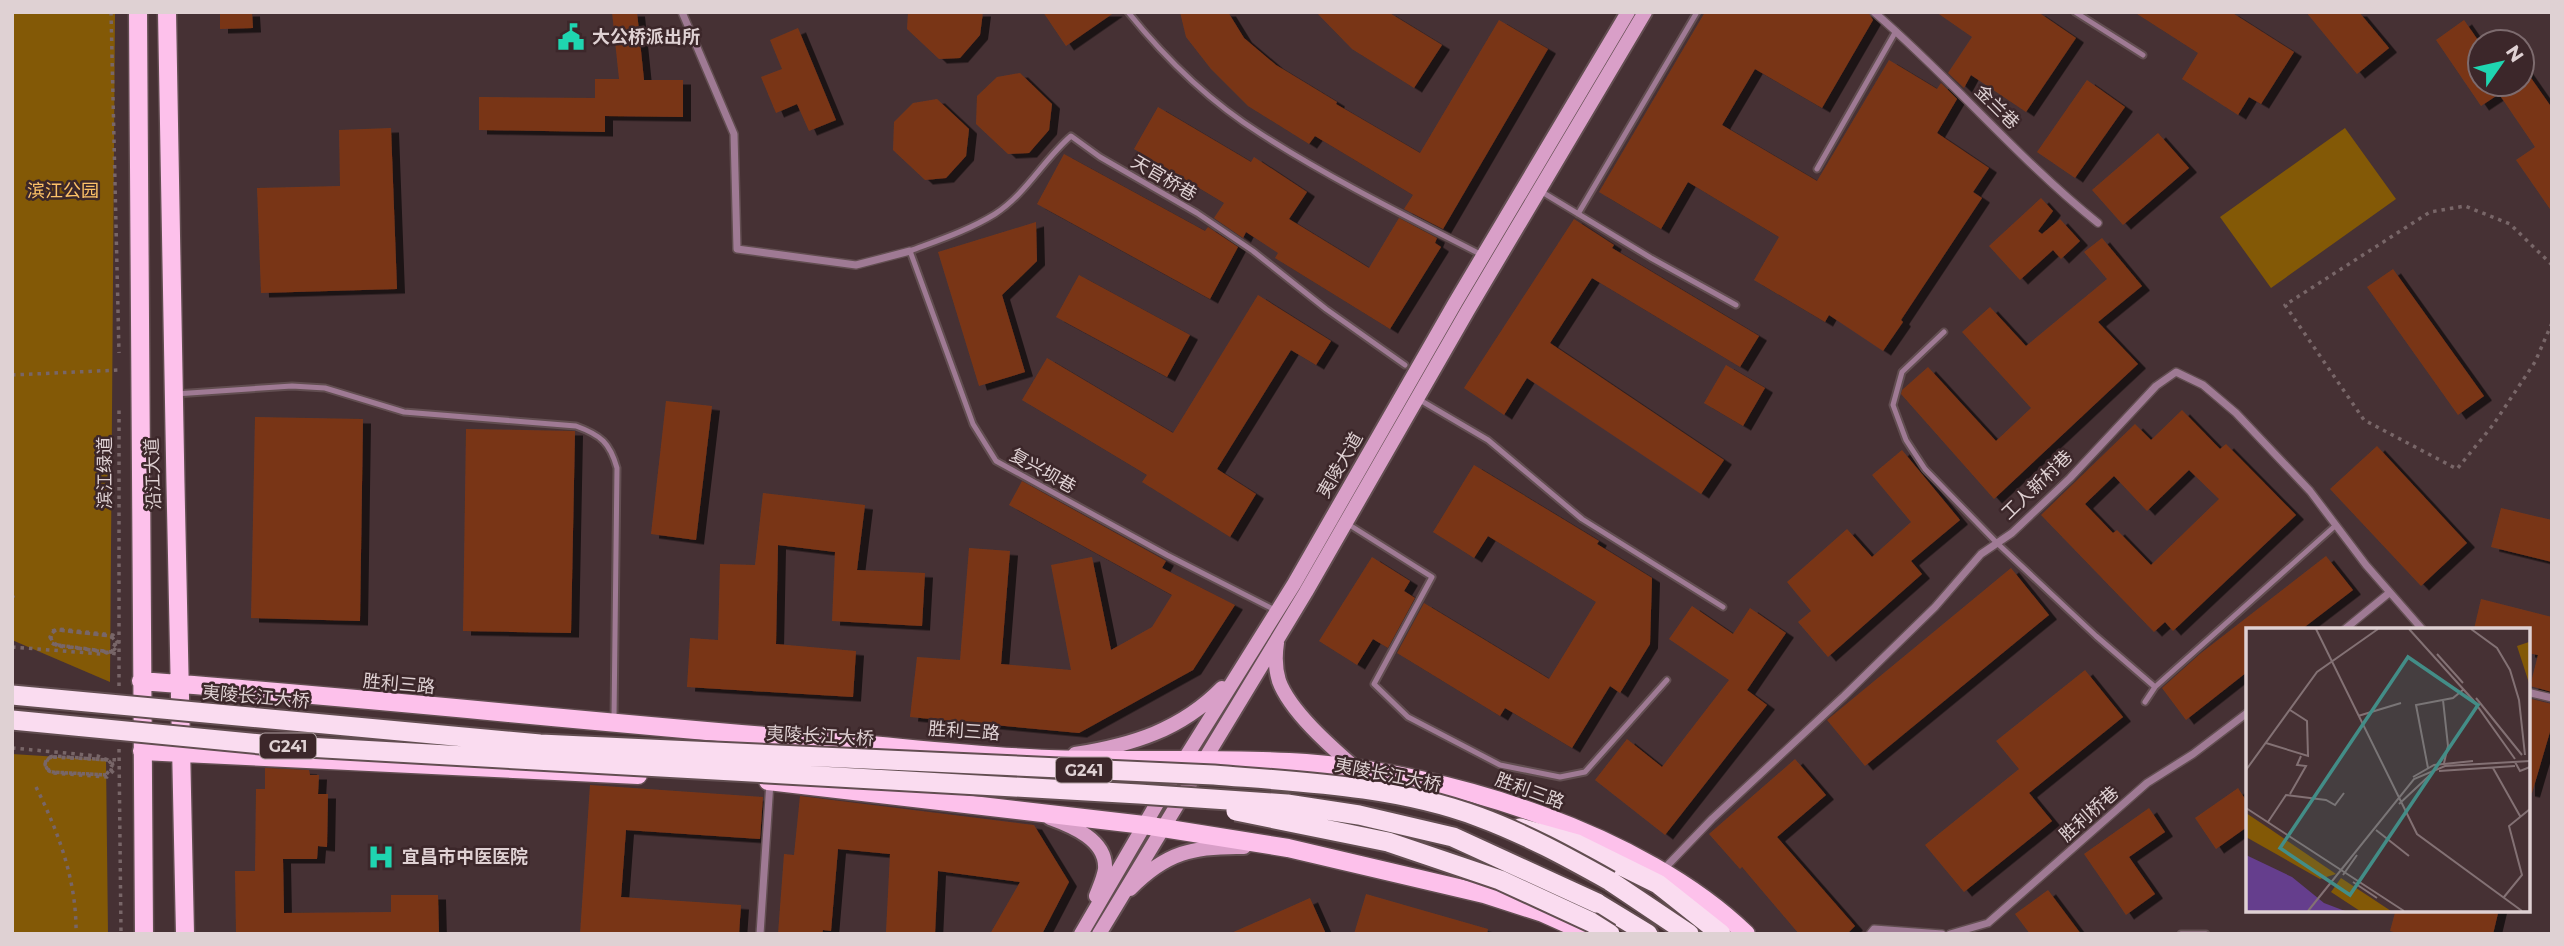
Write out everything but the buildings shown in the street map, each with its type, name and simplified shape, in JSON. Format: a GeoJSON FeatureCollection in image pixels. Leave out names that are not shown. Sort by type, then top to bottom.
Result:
{"type":"FeatureCollection","features":[{"type":"Feature","properties":{"kind":"highway","name":"夷陵长江大桥"},"geometry":{"type":"LineString","coordinates":[[12,695],[540,744],[1214,775],[1317,783],[1422,800],[1478,816],[1546,845],[1610,881],[1689,934]]}},
{"type":"Feature","properties":{"kind":"highway","name":"G241"},"geometry":{"type":"LineString","coordinates":[[12,720],[271,745],[1287,804],[1359,815],[1453,837],[1597,903],[1648,934]]}},
{"type":"Feature","properties":{"kind":"highway"},"geometry":{"type":"LineString","coordinates":[[1139,794],[1388,842],[1500,880],[1591,922],[1610,934]]}},
{"type":"Feature","properties":{"kind":"highway"},"geometry":{"type":"LineString","coordinates":[[1478,816],[1577,844],[1658,884],[1721,934]]}},
{"type":"Feature","properties":{"kind":"main road","name":"沿江大道"},"geometry":{"type":"LineString","coordinates":[[138,12],[144,934]]}},
{"type":"Feature","properties":{"kind":"main road","name":"沿江大道"},"geometry":{"type":"LineString","coordinates":[[167,12],[172,394],[185,934]]}},
{"type":"Feature","properties":{"kind":"main road","name":"夷陵大道"},"geometry":{"type":"LineString","coordinates":[[1103,927],[1184,759],[1277,611],[1628,12]]}},
{"type":"Feature","properties":{"kind":"main road","name":"夷陵大道"},"geometry":{"type":"LineString","coordinates":[[1081,933],[1152,827],[1206,761],[1645,12]]}},
{"type":"Feature","properties":{"kind":"main road"},"geometry":{"type":"LineString","coordinates":[[1277,637],[1275,662],[1279,682],[1321,736],[1354,767]]}},
{"type":"Feature","properties":{"kind":"main road"},"geometry":{"type":"LineString","coordinates":[[1049,759],[1132,742],[1163,731],[1204,707],[1252,652]]}},
{"type":"Feature","properties":{"kind":"main road","name":"胜利三路"},"geometry":{"type":"LineString","coordinates":[[141,681],[613,725],[1049,759],[1257,760],[1354,767],[1465,790],[1530,811],[1663,870],[1724,913],[1746,934]]}},
{"type":"Feature","properties":{"kind":"main road"},"geometry":{"type":"LineString","coordinates":[[142,751],[770,782],[1152,827],[1288,848],[1484,894],[1543,913],[1590,934]]}},
{"type":"Feature","properties":{"kind":"main road"},"geometry":{"type":"LineString","coordinates":[[1032,812],[1065,823],[1085,834],[1101,849],[1105,868],[1081,933]]}},
{"type":"Feature","properties":{"kind":"main road"},"geometry":{"type":"LineString","coordinates":[[1103,927],[1132,888],[1172,856],[1217,847],[1288,848]]}},
{"type":"Feature","properties":{"kind":"street"},"geometry":{"type":"LineString","coordinates":[[682,12],[734,134],[737,249],[856,265],[910,251]]}},
{"type":"Feature","properties":{"kind":"street","name":"金兰巷"},"geometry":{"type":"LineString","coordinates":[[1874,12],[2059,192],[2098,223]]}},
{"type":"Feature","properties":{"kind":"street","name":"工人新村巷"},"geometry":{"type":"LineString","coordinates":[[1663,870],[1712,819],[1935,607],[1981,554],[2012,533],[2070,478],[2156,386],[2176,372],[2203,385],[2236,413],[2309,491],[2389,593],[2421,628]]}},
{"type":"Feature","properties":{"kind":"street"},"geometry":{"type":"LineString","coordinates":[[2346,628],[2389,593]]}},
{"type":"Feature","properties":{"kind":"street"},"geometry":{"type":"LineString","coordinates":[[2529,692],[2552,698]]}},
{"type":"Feature","properties":{"kind":"street","name":"胜利桥巷"},"geometry":{"type":"LineString","coordinates":[[1951,934],[1988,923],[2147,783],[2193,754],[2246,714]]}},
{"type":"Feature","properties":{"kind":"street"},"geometry":{"type":"LineString","coordinates":[[760,934],[770,782]]}},
{"type":"Feature","properties":{"kind":"street"},"geometry":{"type":"LineString","coordinates":[[1870,934],[1874,929],[1942,934]]}},
{"type":"Feature","properties":{"kind":"lane"},"geometry":{"type":"LineString","coordinates":[[1128,12],[1151,41],[1199,87],[1259,133],[1386,206],[1483,256]]}},
{"type":"Feature","properties":{"kind":"lane"},"geometry":{"type":"LineString","coordinates":[[1578,214],[1697,12]]}},
{"type":"Feature","properties":{"kind":"lane"},"geometry":{"type":"LineString","coordinates":[[2076,12],[2143,55]]}},
{"type":"Feature","properties":{"kind":"lane"},"geometry":{"type":"LineString","coordinates":[[1817,169],[1896,31]]}},
{"type":"Feature","properties":{"kind":"lane","name":"天官桥巷"},"geometry":{"type":"LineString","coordinates":[[910,251],[997,213],[1033,179],[1053,152],[1071,136],[1100,157],[1197,213],[1405,365]]}},
{"type":"Feature","properties":{"kind":"lane"},"geometry":{"type":"LineString","coordinates":[[1539,190],[1651,258],[1736,305]]}},
{"type":"Feature","properties":{"kind":"lane","name":"复兴坝巷"},"geometry":{"type":"LineString","coordinates":[[910,251],[973,424],[996,461],[1167,555],[1277,611]]}},
{"type":"Feature","properties":{"kind":"lane"},"geometry":{"type":"LineString","coordinates":[[1944,332],[1902,372],[1893,405],[1906,440],[1925,469],[1997,543],[2155,687]]}},
{"type":"Feature","properties":{"kind":"lane"},"geometry":{"type":"LineString","coordinates":[[172,394],[292,387],[325,388],[404,412],[576,426],[602,439],[612,451],[617,468],[613,725]]}},
{"type":"Feature","properties":{"kind":"lane"},"geometry":{"type":"LineString","coordinates":[[1417,398],[1488,440],[1582,519],[1723,607]]}},
{"type":"Feature","properties":{"kind":"lane"},"geometry":{"type":"LineString","coordinates":[[1346,522],[1432,577],[1374,684],[1408,717],[1500,765],[1560,777],[1585,772],[1667,680]]}},
{"type":"Feature","properties":{"kind":"lane"},"geometry":{"type":"LineString","coordinates":[[2146,702],[2155,687],[2336,525]]}},
{"type":"Feature","properties":{"kind":"lane"},"geometry":{"type":"LineString","coordinates":[[2180,934],[2206,934]]}},
{"type":"Feature","properties":{"kind":"path"},"geometry":{"type":"LineString","coordinates":[[111,12],[119,357]]}},
{"type":"Feature","properties":{"kind":"path"},"geometry":{"type":"LineString","coordinates":[[2552,265],[2510,224],[2465,206],[2430,212],[2285,305],[2364,420],[2457,469],[2493,425],[2535,362],[2552,323]]}},
{"type":"Feature","properties":{"kind":"path"},"geometry":{"type":"LineString","coordinates":[[12,374],[119,370]]}},
{"type":"Feature","properties":{"kind":"path","name":"滨江绿道"},"geometry":{"type":"LineString","coordinates":[[119,397],[119,694]]}},
{"type":"Feature","properties":{"kind":"path"},"geometry":{"type":"LineString","coordinates":[[12,647],[101,654],[115,649],[118,643],[116,637],[59,629],[50,634],[50,642],[57,646],[98,650],[111,652],[116,646],[114,639],[111,636],[59,630],[52,633],[50,636],[56,645],[98,650],[111,652],[116,646],[114,639],[111,636],[58,630],[51,633],[50,637],[56,645],[118,654],[141,657]]}},
{"type":"Feature","properties":{"kind":"path"},"geometry":{"type":"LineString","coordinates":[[119,747],[121,934]]}},
{"type":"Feature","properties":{"kind":"path"},"geometry":{"type":"LineString","coordinates":[[12,748],[98,756],[112,762],[114,770],[107,777],[53,773],[45,767],[50,757],[95,759],[108,760],[112,766],[109,773],[106,775],[53,772],[49,771],[46,765],[49,758],[53,757],[95,759],[108,760],[112,766],[106,775],[52,772],[46,768],[45,764],[49,758],[52,757],[119,760],[142,751]]}},
{"type":"Feature","properties":{"kind":"path"},"geometry":{"type":"LineString","coordinates":[[36,787],[54,823],[66,860],[76,910],[76,934]]}},
{"type":"Feature","properties":{"kind":"green space","name":"滨江公园"},"geometry":{"type":"Polygon","coordinates":[[[12,12],[115,12],[110,682],[12,640],[12,12]]]}},
{"type":"Feature","properties":{"kind":"green space"},"geometry":{"type":"Polygon","coordinates":[[[2345,128],[2396,199],[2271,288],[2220,217],[2345,128]]]}},
{"type":"Feature","properties":{"kind":"green space"},"geometry":{"type":"Polygon","coordinates":[[[12,754],[106,760],[108,934],[12,934],[12,754]]]}},
{"type":"Feature","properties":{"kind":"place","name":"大公桥派出所"},"geometry":{"type":"Point","coordinates":[571,37]}},
{"type":"Feature","properties":{"kind":"place","name":"宜昌市中医医院"},"geometry":{"type":"Point","coordinates":[381,857]}}]}
